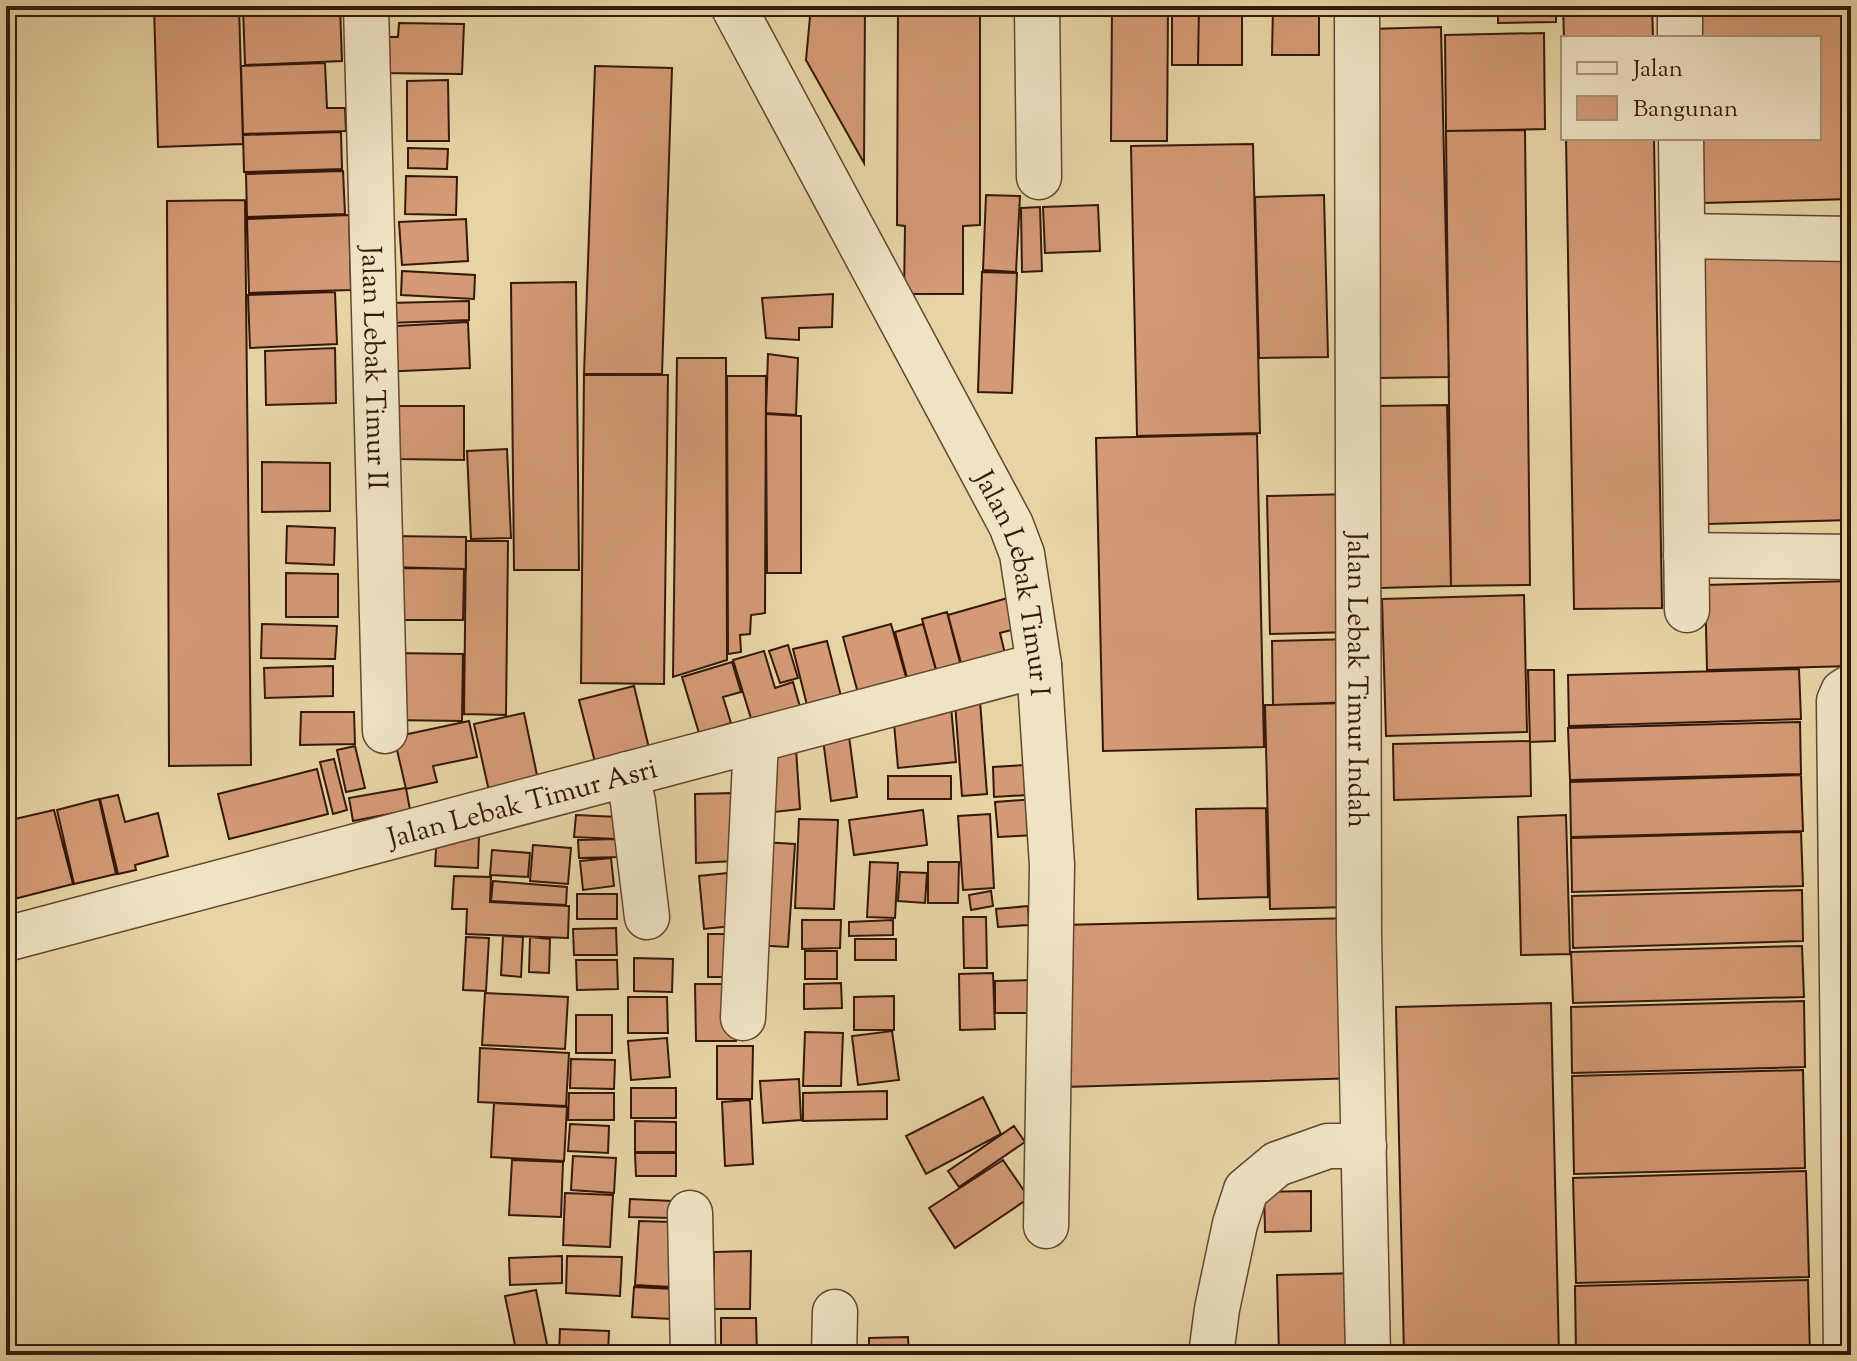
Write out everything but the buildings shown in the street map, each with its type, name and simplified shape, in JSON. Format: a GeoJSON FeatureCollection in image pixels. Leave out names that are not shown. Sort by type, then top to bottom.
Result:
{"type":"FeatureCollection","features":[{"type":"Feature","properties":{"kind":"street","name":"Jalan Lebak Timur II"},"geometry":{"type":"LineString","coordinates":[[366,6],[385,731]]}},
{"type":"Feature","properties":{"kind":"street","name":"Jalan Lebak Timur I"},"geometry":{"type":"LineString","coordinates":[[733,6],[1011,525],[1023,562],[1039,665],[1052,865],[1046,1226]]}},
{"type":"Feature","properties":{"kind":"street"},"geometry":{"type":"LineString","coordinates":[[1037,6],[1039,177]]}},
{"type":"Feature","properties":{"kind":"street","name":"Jalan Lebak Timur Indah"},"geometry":{"type":"LineString","coordinates":[[1357,6],[1359,920],[1368,1355]]}},
{"type":"Feature","properties":{"kind":"street"},"geometry":{"type":"LineString","coordinates":[[1680,6],[1680,36]]}},
{"type":"Feature","properties":{"kind":"street"},"geometry":{"type":"LineString","coordinates":[[1681,140],[1687,610]]}},
{"type":"Feature","properties":{"kind":"street"},"geometry":{"type":"LineString","coordinates":[[1682,236],[1851,239]]}},
{"type":"Feature","properties":{"kind":"street"},"geometry":{"type":"LineString","coordinates":[[1686,555],[1851,557]]}},
{"type":"Feature","properties":{"kind":"street","name":"Jalan Lebak Timur Asri"},"geometry":{"type":"LineString","coordinates":[[6,939],[1039,665]]}},
{"type":"Feature","properties":{"kind":"street"},"geometry":{"type":"LineString","coordinates":[[1846,1355],[1847,1159],[1839,701],[1843,692],[1851,687]]}},
{"type":"Feature","properties":{"kind":"street"},"geometry":{"type":"LineString","coordinates":[[743,1018],[756,740]]}},
{"type":"Feature","properties":{"kind":"street"},"geometry":{"type":"LineString","coordinates":[[627,774],[647,917]]}},
{"type":"Feature","properties":{"kind":"street"},"geometry":{"type":"LineString","coordinates":[[1211,1355],[1235,1224],[1246,1190],[1277,1164],[1328,1146],[1364,1146]]}},
{"type":"Feature","properties":{"kind":"street"},"geometry":{"type":"LineString","coordinates":[[690,1213],[693,1355]]}},
{"type":"Feature","properties":{"kind":"street"},"geometry":{"type":"LineString","coordinates":[[834,1355],[835,1312]]}}]}
